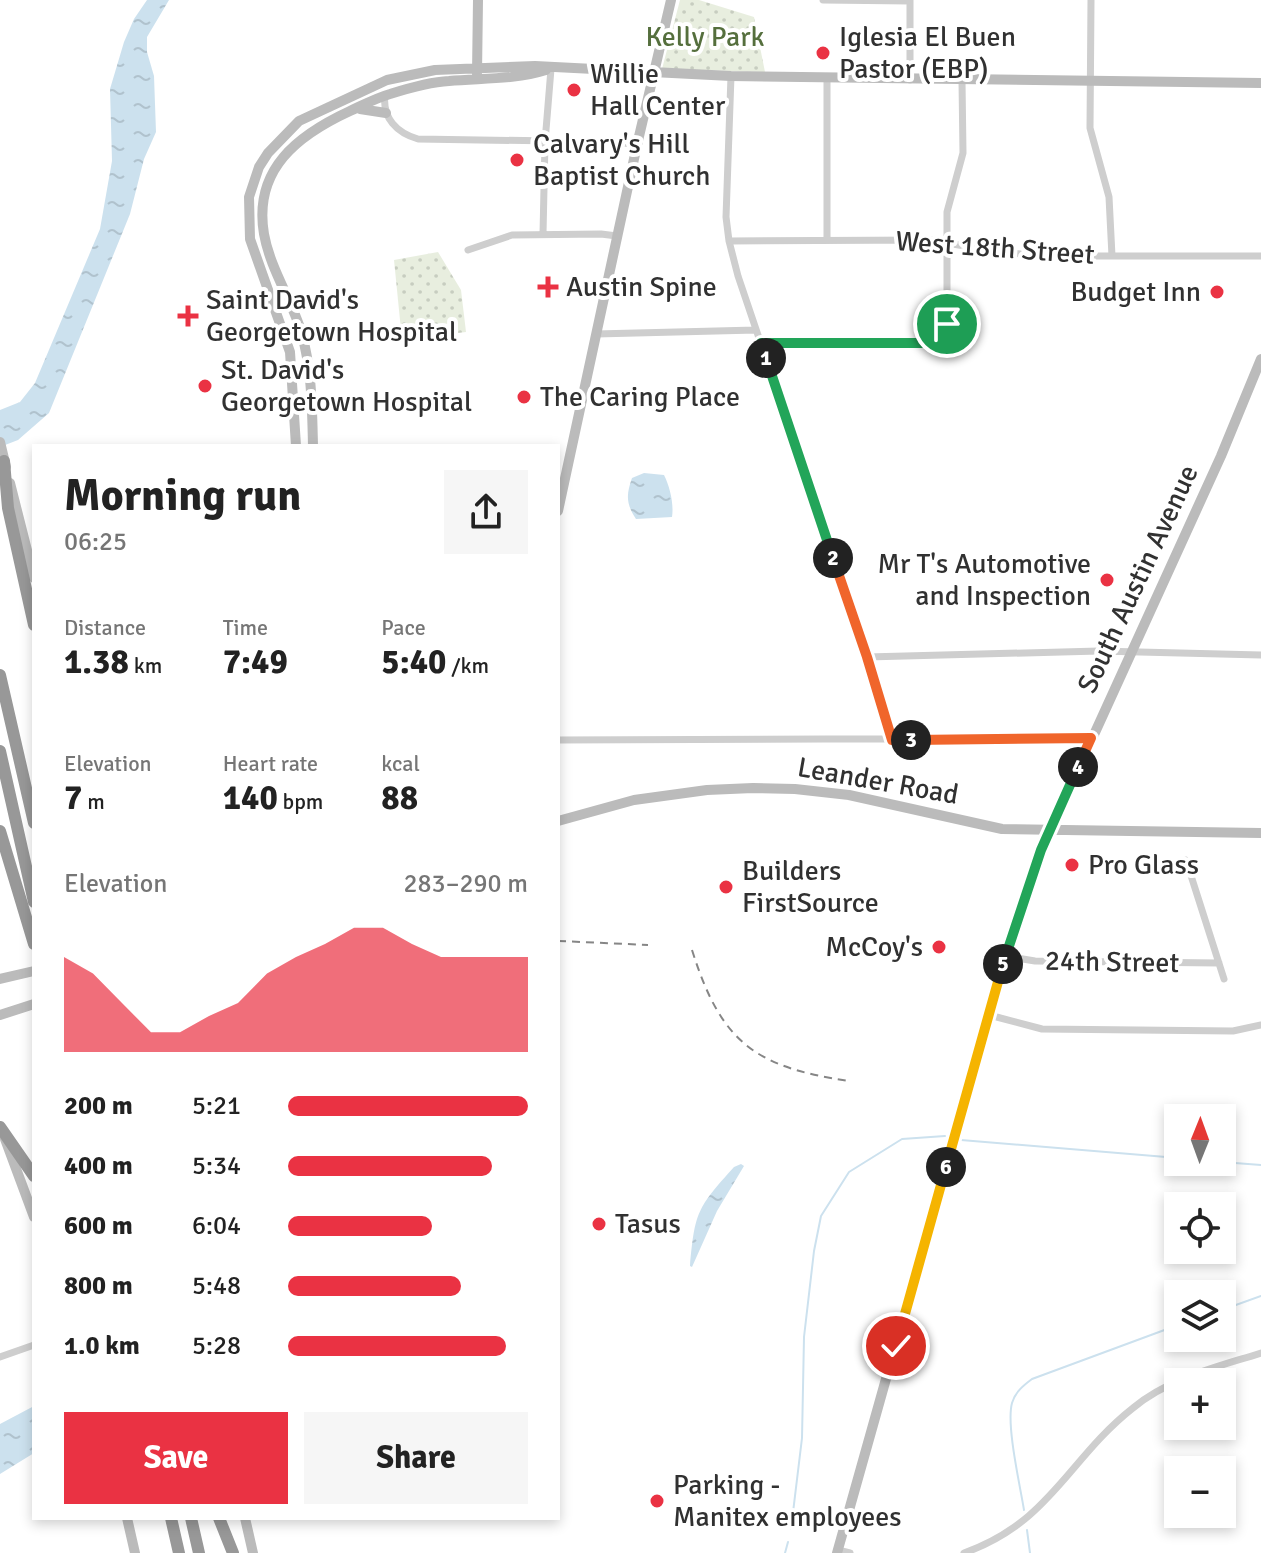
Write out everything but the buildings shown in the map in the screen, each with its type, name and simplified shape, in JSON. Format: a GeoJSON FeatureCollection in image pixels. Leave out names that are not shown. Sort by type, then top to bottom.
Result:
{"type":"FeatureCollection","features":[{"type":"Feature","properties":{"kind":"highway"},"geometry":{"type":"LineString","coordinates":[[4,461],[8,508],[32,616]]}},
{"type":"Feature","properties":{"kind":"highway"},"geometry":{"type":"LineString","coordinates":[[0,675],[32,814]]}},
{"type":"Feature","properties":{"kind":"highway"},"geometry":{"type":"LineString","coordinates":[[0,751],[32,893]]}},
{"type":"Feature","properties":{"kind":"highway"},"geometry":{"type":"LineString","coordinates":[[0,831],[32,937]]}},
{"type":"Feature","properties":{"kind":"highway"},"geometry":{"type":"LineString","coordinates":[[0,1126],[32,1173]]}},
{"type":"Feature","properties":{"kind":"highway"},"geometry":{"type":"LineString","coordinates":[[171,1520],[179,1553]]}},
{"type":"Feature","properties":{"kind":"highway"},"geometry":{"type":"LineString","coordinates":[[191,1520],[199,1553]]}},
{"type":"Feature","properties":{"kind":"highway"},"geometry":{"type":"LineString","coordinates":[[220,1520],[233,1553]]}},
{"type":"Feature","properties":{"kind":"street"},"geometry":{"type":"LineString","coordinates":[[477,80],[478,0]]}},
{"type":"Feature","properties":{"kind":"street"},"geometry":{"type":"LineString","coordinates":[[560,502],[671,0]]}},
{"type":"Feature","properties":{"kind":"street"},"geometry":{"type":"LineString","coordinates":[[823,0],[910,1],[910,80]]}},
{"type":"Feature","properties":{"kind":"street"},"geometry":{"type":"LineString","coordinates":[[1091,0],[1090,128],[1109,197],[1112,256]]}},
{"type":"Feature","properties":{"kind":"street"},"geometry":{"type":"LineString","coordinates":[[296,444],[290,352],[254,255],[249,226],[249,197],[259,167],[268,153],[299,121],[387,80],[425,71],[535,66],[731,76],[1261,83]]}},
{"type":"Feature","properties":{"kind":"street"},"geometry":{"type":"LineString","coordinates":[[313,444],[312,389],[301,333],[264,236],[265,192],[276,166],[291,147],[314,128],[385,95],[425,84],[496,80],[551,69]]}},
{"type":"Feature","properties":{"kind":"street"},"geometry":{"type":"LineString","coordinates":[[543,234],[545,142],[551,69]]}},
{"type":"Feature","properties":{"kind":"street"},"geometry":{"type":"LineString","coordinates":[[731,76],[726,202],[729,241],[892,740]]}},
{"type":"Feature","properties":{"kind":"street"},"geometry":{"type":"LineString","coordinates":[[827,78],[827,240]]}},
{"type":"Feature","properties":{"kind":"street"},"geometry":{"type":"LineString","coordinates":[[761,343],[911,345],[937,340],[947,324],[948,202],[963,153],[962,81]]}},
{"type":"Feature","properties":{"kind":"street"},"geometry":{"type":"LineString","coordinates":[[385,95],[383,107],[397,129],[418,139],[618,142],[637,145]]}},
{"type":"Feature","properties":{"kind":"street"},"geometry":{"type":"LineString","coordinates":[[350,111],[365,108],[386,113]]}},
{"type":"Feature","properties":{"kind":"street"},"geometry":{"type":"LineString","coordinates":[[468,250],[512,235],[617,236]]}},
{"type":"Feature","properties":{"kind":"street","name":"West 18th Street"},"geometry":{"type":"LineString","coordinates":[[729,241],[946,242],[1016,255],[1261,256]]}},
{"type":"Feature","properties":{"kind":"street"},"geometry":{"type":"LineString","coordinates":[[596,334],[756,330]]}},
{"type":"Feature","properties":{"kind":"street"},"geometry":{"type":"LineString","coordinates":[[285,336],[301,333]]}},
{"type":"Feature","properties":{"kind":"street","name":"South Austin Avenue"},"geometry":{"type":"LineString","coordinates":[[838,1551],[1005,956],[1049,832],[1221,456],[1261,359]]}},
{"type":"Feature","properties":{"kind":"street"},"geometry":{"type":"LineString","coordinates":[[293,390],[312,389]]}},
{"type":"Feature","properties":{"kind":"street"},"geometry":{"type":"LineString","coordinates":[[0,442],[32,570]]}},
{"type":"Feature","properties":{"kind":"street"},"geometry":{"type":"LineString","coordinates":[[867,657],[1131,651],[1261,655]]}},
{"type":"Feature","properties":{"kind":"street"},"geometry":{"type":"LineString","coordinates":[[560,740],[1091,738]]}},
{"type":"Feature","properties":{"kind":"street","name":"Leander Road"},"geometry":{"type":"LineString","coordinates":[[560,820],[634,800],[707,790],[753,788],[849,795],[1002,829],[1261,833]]}},
{"type":"Feature","properties":{"kind":"street"},"geometry":{"type":"LineString","coordinates":[[1186,860],[1224,979]]}},
{"type":"Feature","properties":{"kind":"street","name":"24th Street"},"geometry":{"type":"LineString","coordinates":[[1005,956],[1035,961],[1219,963]]}},
{"type":"Feature","properties":{"kind":"street"},"geometry":{"type":"LineString","coordinates":[[5,978],[32,971]]}},
{"type":"Feature","properties":{"kind":"street"},"geometry":{"type":"LineString","coordinates":[[0,1015],[30,1006]]}},
{"type":"Feature","properties":{"kind":"street"},"geometry":{"type":"LineString","coordinates":[[989,1015],[1042,1029],[1233,1031],[1261,1025]]}},
{"type":"Feature","properties":{"kind":"street"},"geometry":{"type":"LineString","coordinates":[[0,1126],[32,1212]]}},
{"type":"Feature","properties":{"kind":"street"},"geometry":{"type":"LineString","coordinates":[[0,1357],[32,1346]]}},
{"type":"Feature","properties":{"kind":"street"},"geometry":{"type":"LineString","coordinates":[[964,1553],[1002,1537],[1037,1511],[1118,1421],[1142,1401],[1169,1385],[1261,1353]]}},
{"type":"Feature","properties":{"kind":"street"},"geometry":{"type":"LineString","coordinates":[[127,1520],[135,1553]]}},
{"type":"Feature","properties":{"kind":"street"},"geometry":{"type":"LineString","coordinates":[[245,1520],[253,1553]]}},
{"type":"Feature","properties":{"kind":"street"},"geometry":{"type":"LineString","coordinates":[[838,1551],[850,1553]]}},
{"type":"Feature","properties":{"kind":"green space","name":"Kelly Park"},"geometry":{"type":"Polygon","coordinates":[[[680,0],[699,0],[754,17],[765,72],[662,69],[680,0]]]}},
{"type":"Feature","properties":{"kind":"green space"},"geometry":{"type":"Polygon","coordinates":[[[438,252],[461,290],[466,332],[402,340],[394,260],[438,252]]]}},
{"type":"Feature","properties":{"kind":"water"},"geometry":{"type":"Polygon","coordinates":[[[147,0],[169,0],[147,37],[147,52],[154,76],[156,132],[144,159],[130,214],[49,413],[18,440],[0,447],[0,410],[20,402],[35,383],[100,229],[112,161],[110,89],[124,42],[147,0]]]}},
{"type":"Feature","properties":{"kind":"water"},"geometry":{"type":"Polygon","coordinates":[[[644,473],[664,475],[671,496],[672,517],[636,519],[630,509],[629,489],[632,478],[644,473]]]}},
{"type":"Feature","properties":{"kind":"water"},"geometry":{"type":"Polygon","coordinates":[[[744,1166],[717,1211],[692,1267],[694,1234],[700,1212],[722,1181],[734,1167],[744,1166]]]}},
{"type":"Feature","properties":{"kind":"water"},"geometry":{"type":"Polygon","coordinates":[[[32,1407],[32,1454],[0,1474],[0,1424],[32,1407]]]}},
{"type":"Feature","properties":{"kind":"waterway"},"geometry":{"type":"LineString","coordinates":[[791,1529],[802,1438],[804,1337],[821,1216],[849,1172],[902,1139],[945,1136]]}},
{"type":"Feature","properties":{"kind":"waterway"},"geometry":{"type":"LineString","coordinates":[[961,1140],[1164,1157]]}},
{"type":"Feature","properties":{"kind":"waterway"},"geometry":{"type":"LineString","coordinates":[[1236,1163],[1261,1165]]}},
{"type":"Feature","properties":{"kind":"waterway"},"geometry":{"type":"LineString","coordinates":[[1236,1305],[1261,1296]]}},
{"type":"Feature","properties":{"kind":"waterway"},"geometry":{"type":"LineString","coordinates":[[1024,1510],[1011,1425],[1012,1403],[1018,1392],[1032,1379],[1164,1330]]}},
{"type":"Feature","properties":{"kind":"waterway"},"geometry":{"type":"LineString","coordinates":[[1027,1530],[1030,1553]]}},
{"type":"Feature","properties":{"kind":"waterway"},"geometry":{"type":"LineString","coordinates":[[785,1553],[788,1542]]}},
{"type":"Feature","properties":{"kind":"railway"},"geometry":{"type":"LineString","coordinates":[[560,941],[648,945]]}},
{"type":"Feature","properties":{"kind":"railway"},"geometry":{"type":"LineString","coordinates":[[692,950],[715,1007],[729,1028],[746,1045],[788,1068],[849,1081]]}},
{"type":"Feature","properties":{"kind":"place","name":"Iglesia El Buen Pastor (EBP)"},"geometry":{"type":"Point","coordinates":[823,53]}},
{"type":"Feature","properties":{"kind":"place","name":"Willie Hall Center"},"geometry":{"type":"Point","coordinates":[574,90]}},
{"type":"Feature","properties":{"kind":"place","name":"Calvary's Hill Baptist Church"},"geometry":{"type":"Point","coordinates":[517,160]}},
{"type":"Feature","properties":{"kind":"place","name":"Austin Spine"},"geometry":{"type":"Point","coordinates":[548,287]}},
{"type":"Feature","properties":{"kind":"place","name":"Budget Inn"},"geometry":{"type":"Point","coordinates":[1217,292]}},
{"type":"Feature","properties":{"kind":"place","name":"Saint David's Georgetown Hospital"},"geometry":{"type":"Point","coordinates":[188,316]}},
{"type":"Feature","properties":{"kind":"place","name":"St. David's Georgetown Hospital"},"geometry":{"type":"Point","coordinates":[205,386]}},
{"type":"Feature","properties":{"kind":"place","name":"The Caring Place"},"geometry":{"type":"Point","coordinates":[524,397]}},
{"type":"Feature","properties":{"kind":"place","name":"Mr T's Automotive and Inspection"},"geometry":{"type":"Point","coordinates":[1107,580]}},
{"type":"Feature","properties":{"kind":"place","name":"Pro Glass"},"geometry":{"type":"Point","coordinates":[1072,865]}},
{"type":"Feature","properties":{"kind":"place","name":"Builders FirstSource"},"geometry":{"type":"Point","coordinates":[726,887]}},
{"type":"Feature","properties":{"kind":"place","name":"McCoy's"},"geometry":{"type":"Point","coordinates":[939,947]}},
{"type":"Feature","properties":{"kind":"place","name":"Tasus"},"geometry":{"type":"Point","coordinates":[599,1224]}},
{"type":"Feature","properties":{"kind":"place","name":"Parking - Manitex employees"},"geometry":{"type":"Point","coordinates":[657,1501]}},
{"type":"Feature","properties":{"kind":"route"},"geometry":{"type":"LineString","coordinates":[[896,1346],[1005,956],[1041,850],[1091,738],[892,740],[761,343],[911,345],[937,340],[947,324]]}}]}
